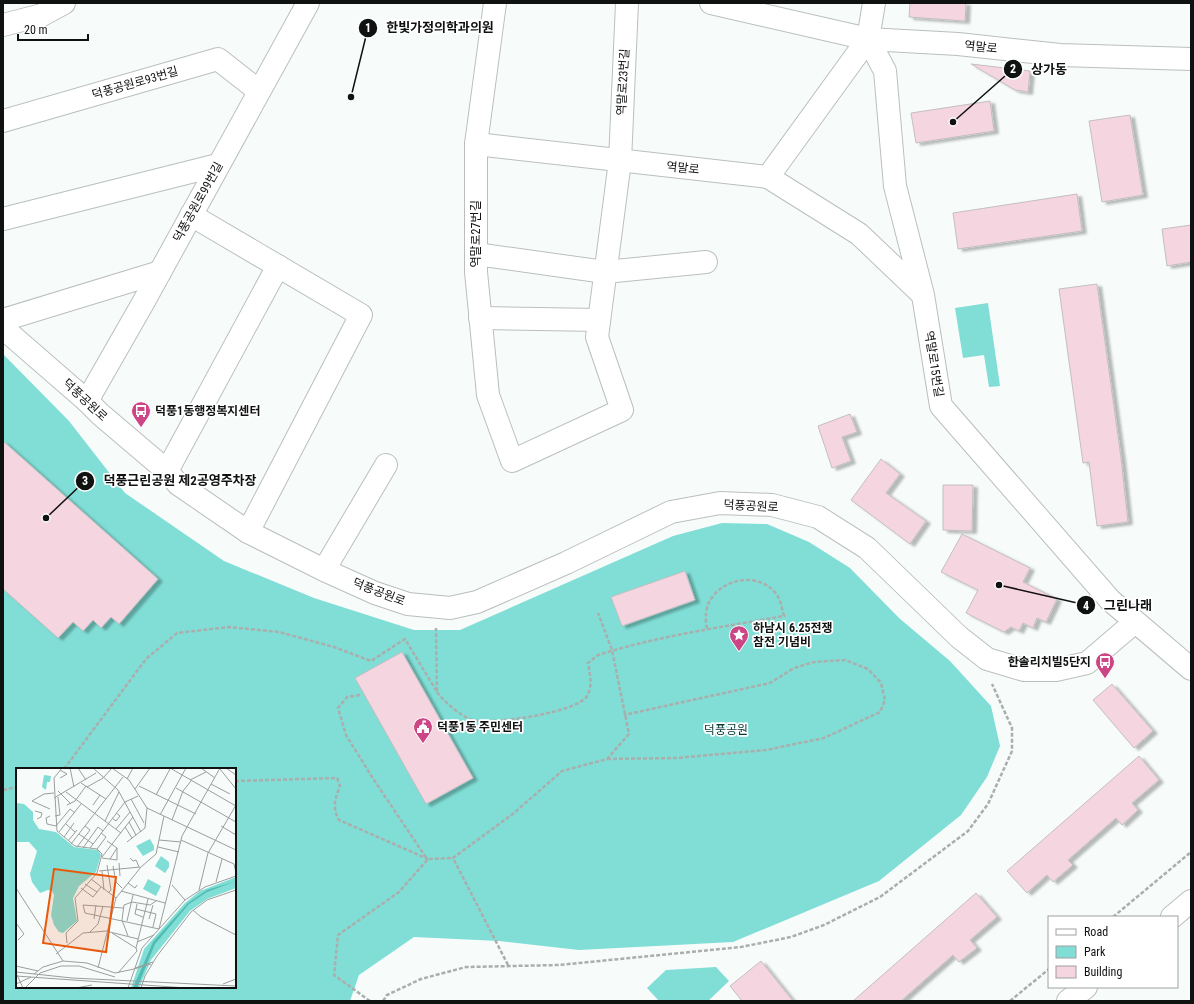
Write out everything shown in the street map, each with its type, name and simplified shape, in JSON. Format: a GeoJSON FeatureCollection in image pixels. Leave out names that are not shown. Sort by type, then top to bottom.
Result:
{"type":"FeatureCollection","features":[{"type":"Feature","properties":{"kind":"street"},"geometry":{"type":"LineString","coordinates":[[3,25],[42,15],[64,3]]}},
{"type":"Feature","properties":{"kind":"street","name":"덕풍공원로99번길"},"geometry":{"type":"LineString","coordinates":[[87,401],[308,3]]}},
{"type":"Feature","properties":{"kind":"street","name":"역말로27번길"},"geometry":{"type":"LineString","coordinates":[[496,3],[476,144],[476,272],[488,395],[512,461],[622,410]]}},
{"type":"Feature","properties":{"kind":"street","name":"역말로23번길"},"geometry":{"type":"LineString","coordinates":[[622,410],[597,337],[620,161],[627,3]]}},
{"type":"Feature","properties":{"kind":"street","name":"역말로"},"geometry":{"type":"LineString","coordinates":[[711,3],[868,39],[958,44],[1060,55],[1191,59]]}},
{"type":"Feature","properties":{"kind":"street"},"geometry":{"type":"LineString","coordinates":[[874,3],[868,39],[768,177],[859,234],[914,284],[923,295]]}},
{"type":"Feature","properties":{"kind":"street","name":"역말로15번길"},"geometry":{"type":"LineString","coordinates":[[868,39],[885,71],[895,186],[923,295],[941,406],[1110,600],[1191,670]]}},
{"type":"Feature","properties":{"kind":"street","name":"덕풍공원로93번길"},"geometry":{"type":"LineString","coordinates":[[3,121],[218,59],[259,91]]}},
{"type":"Feature","properties":{"kind":"street"},"geometry":{"type":"LineString","coordinates":[[476,144],[620,161]]}},
{"type":"Feature","properties":{"kind":"street","name":"역말로"},"geometry":{"type":"LineString","coordinates":[[620,161],[768,177]]}},
{"type":"Feature","properties":{"kind":"street"},"geometry":{"type":"LineString","coordinates":[[3,220],[218,165]]}},
{"type":"Feature","properties":{"kind":"street"},"geometry":{"type":"LineString","coordinates":[[191,215],[361,315],[248,532]]}},
{"type":"Feature","properties":{"kind":"street"},"geometry":{"type":"LineString","coordinates":[[476,254],[605,272],[706,262]]}},
{"type":"Feature","properties":{"kind":"street"},"geometry":{"type":"LineString","coordinates":[[167,471],[278,266]]}},
{"type":"Feature","properties":{"kind":"street"},"geometry":{"type":"LineString","coordinates":[[3,320],[160,272]]}},
{"type":"Feature","properties":{"kind":"street"},"geometry":{"type":"LineString","coordinates":[[480,318],[599,320]]}},
{"type":"Feature","properties":{"kind":"street","name":"덕풍공원로"},"geometry":{"type":"LineString","coordinates":[[3,328],[167,471],[178,484],[248,532],[324,570],[376,593],[401,602],[435,608],[450,608],[477,602],[566,563],[671,512],[720,504],[772,505],[818,517],[867,548],[959,637],[987,660],[1024,670],[1056,670],[1087,663],[1135,622]]}},
{"type":"Feature","properties":{"kind":"street"},"geometry":{"type":"LineString","coordinates":[[324,570],[386,465]]}},
{"type":"Feature","properties":{"kind":"street"},"geometry":{"type":"LineString","coordinates":[[1173,916],[1191,901]]}},
{"type":"Feature","properties":{"kind":"street"},"geometry":{"type":"LineString","coordinates":[[1068,1001],[1085,988]]}},
{"type":"Feature","properties":{"kind":"path"},"geometry":{"type":"LineString","coordinates":[[65,768],[146,659],[177,634],[228,627],[279,632],[334,647],[371,661],[405,639],[442,700],[471,720],[486,722],[544,714],[573,706],[586,697],[591,683],[588,663],[598,655],[612,650],[707,630],[784,616],[782,606],[777,595],[768,587],[757,581],[744,580],[732,582],[721,587],[713,596],[707,608],[707,630]]}},
{"type":"Feature","properties":{"kind":"path"},"geometry":{"type":"LineString","coordinates":[[435,608],[437,692]]}},
{"type":"Feature","properties":{"kind":"path"},"geometry":{"type":"LineString","coordinates":[[598,613],[612,650],[628,734],[607,759]]}},
{"type":"Feature","properties":{"kind":"path"},"geometry":{"type":"LineString","coordinates":[[236,781],[336,778],[340,786],[335,799],[334,813],[339,820],[428,859],[453,858],[514,813],[562,770],[607,759],[676,758],[766,750],[802,743],[824,738],[880,712],[886,700],[881,682],[868,669],[845,660],[814,662],[794,668],[770,683],[624,715]]}},
{"type":"Feature","properties":{"kind":"path"},"geometry":{"type":"LineString","coordinates":[[383,1001],[386,995],[421,979],[466,967],[559,965],[741,947],[791,937],[824,925],[880,897],[968,831],[988,804],[1012,751],[1012,728],[994,690],[992,682],[1002,664]]}},
{"type":"Feature","properties":{"kind":"path"},"geometry":{"type":"LineString","coordinates":[[360,695],[347,697],[338,708],[346,736],[428,859]]}},
{"type":"Feature","properties":{"kind":"path"},"geometry":{"type":"LineString","coordinates":[[3,790],[16,787]]}},
{"type":"Feature","properties":{"kind":"path"},"geometry":{"type":"LineString","coordinates":[[1114,916],[1191,852]]}},
{"type":"Feature","properties":{"kind":"path"},"geometry":{"type":"LineString","coordinates":[[453,858],[508,965]]}},
{"type":"Feature","properties":{"kind":"path"},"geometry":{"type":"LineString","coordinates":[[370,1001],[334,975],[338,936],[400,892],[428,859]]}},
{"type":"Feature","properties":{"kind":"path"},"geometry":{"type":"LineString","coordinates":[[1010,1001],[1048,970]]}},
{"type":"Feature","properties":{"kind":"green space"},"geometry":{"type":"Polygon","coordinates":[[[988,303],[1000,386],[989,387],[984,355],[963,358],[955,308],[988,303]]]}},
{"type":"Feature","properties":{"kind":"green space","name":"덕풍공원"},"geometry":{"type":"Polygon","coordinates":[[[3,354],[69,421],[125,493],[224,561],[314,598],[414,630],[460,630],[673,536],[722,523],[767,524],[809,542],[850,568],[899,618],[950,661],[991,706],[1000,746],[987,777],[961,815],[879,881],[733,942],[579,950],[499,941],[414,937],[359,975],[350,1001],[3,1001],[3,354]]]}},
{"type":"Feature","properties":{"kind":"green space"},"geometry":{"type":"Polygon","coordinates":[[[716,967],[729,981],[708,1001],[659,1001],[647,988],[666,970],[716,967]]]}},
{"type":"Feature","properties":{"kind":"building"},"geometry":{"type":"Polygon","coordinates":[[[910,3],[966,3],[965,21],[909,17],[910,3]]]}},
{"type":"Feature","properties":{"kind":"building"},"geometry":{"type":"Polygon","coordinates":[[[971,64],[1030,71],[1028,92],[1015,90],[971,64]]]}},
{"type":"Feature","properties":{"kind":"building"},"geometry":{"type":"Polygon","coordinates":[[[990,101],[994,131],[916,143],[911,113],[990,101]]]}},
{"type":"Feature","properties":{"kind":"building"},"geometry":{"type":"Polygon","coordinates":[[[1130,115],[1143,195],[1102,202],[1089,121],[1130,115]]]}},
{"type":"Feature","properties":{"kind":"building"},"geometry":{"type":"Polygon","coordinates":[[[1077,194],[1082,231],[958,249],[953,213],[1077,194]]]}},
{"type":"Feature","properties":{"kind":"building"},"geometry":{"type":"Polygon","coordinates":[[[1191,225],[1191,262],[1167,266],[1162,229],[1191,225]]]}},
{"type":"Feature","properties":{"kind":"building"},"geometry":{"type":"Polygon","coordinates":[[[1097,284],[1121,458],[1128,522],[1097,526],[1089,462],[1083,463],[1059,289],[1097,284]]]}},
{"type":"Feature","properties":{"kind":"building"},"geometry":{"type":"Polygon","coordinates":[[[850,414],[857,432],[842,437],[851,461],[832,468],[818,426],[850,414]]]}},
{"type":"Feature","properties":{"kind":"building"},"geometry":{"type":"Polygon","coordinates":[[[3,441],[158,579],[119,624],[111,617],[101,628],[93,620],[83,631],[73,622],[58,638],[3,589],[3,441]]]}},
{"type":"Feature","properties":{"kind":"building"},"geometry":{"type":"Polygon","coordinates":[[[881,459],[900,474],[886,493],[926,521],[910,544],[851,500],[881,459]]]}},
{"type":"Feature","properties":{"kind":"building"},"geometry":{"type":"Polygon","coordinates":[[[943,485],[973,485],[972,531],[943,530],[943,485]]]}},
{"type":"Feature","properties":{"kind":"building"},"geometry":{"type":"Polygon","coordinates":[[[962,534],[1030,568],[1023,582],[1057,599],[1046,622],[1037,618],[1033,628],[1023,623],[1019,631],[1011,627],[1004,632],[966,613],[978,590],[941,572],[962,534]]]}},
{"type":"Feature","properties":{"kind":"building"},"geometry":{"type":"Polygon","coordinates":[[[685,571],[695,600],[622,626],[611,597],[685,571]]]}},
{"type":"Feature","properties":{"kind":"building","name":"덕풍1동 주민센터"},"geometry":{"type":"Polygon","coordinates":[[[402,652],[473,778],[426,804],[355,678],[402,652]]]}},
{"type":"Feature","properties":{"kind":"building"},"geometry":{"type":"Polygon","coordinates":[[[1112,684],[1153,731],[1134,748],[1093,700],[1112,684]]]}},
{"type":"Feature","properties":{"kind":"building"},"geometry":{"type":"Polygon","coordinates":[[[1139,756],[1159,780],[1132,803],[1138,810],[1122,825],[1116,818],[1068,860],[1073,865],[1053,882],[1047,875],[1027,893],[1007,871],[1139,756]]]}},
{"type":"Feature","properties":{"kind":"building"},"geometry":{"type":"Polygon","coordinates":[[[976,893],[997,917],[970,940],[977,948],[959,962],[953,955],[901,1001],[853,1001],[976,893]]]}},
{"type":"Feature","properties":{"kind":"building"},"geometry":{"type":"Polygon","coordinates":[[[761,961],[793,1001],[742,1001],[730,986],[761,961]]]}},
{"type":"Feature","properties":{"kind":"place","name":"한빛가정의학과의원"},"geometry":{"type":"Point","coordinates":[351,97]}},
{"type":"Feature","properties":{"kind":"place","name":"상가동"},"geometry":{"type":"Point","coordinates":[953,122]}},
{"type":"Feature","properties":{"kind":"place","name":"덕풍1동행정복지센터"},"geometry":{"type":"Point","coordinates":[141,428]}},
{"type":"Feature","properties":{"kind":"place","name":"덕풍근린공원 제2공영주차장"},"geometry":{"type":"Point","coordinates":[46,518]}},
{"type":"Feature","properties":{"kind":"place","name":"그린나래"},"geometry":{"type":"Point","coordinates":[999,585]}},
{"type":"Feature","properties":{"kind":"place","name":"하남시 6.25전쟁 참전 기념비"},"geometry":{"type":"Point","coordinates":[739,652]}},
{"type":"Feature","properties":{"kind":"place","name":"한솔리치빌5단지"},"geometry":{"type":"Point","coordinates":[1105,679]}},
{"type":"Feature","properties":{"kind":"place","name":"덕풍1동 주민센터"},"geometry":{"type":"Point","coordinates":[423,744]}}]}
